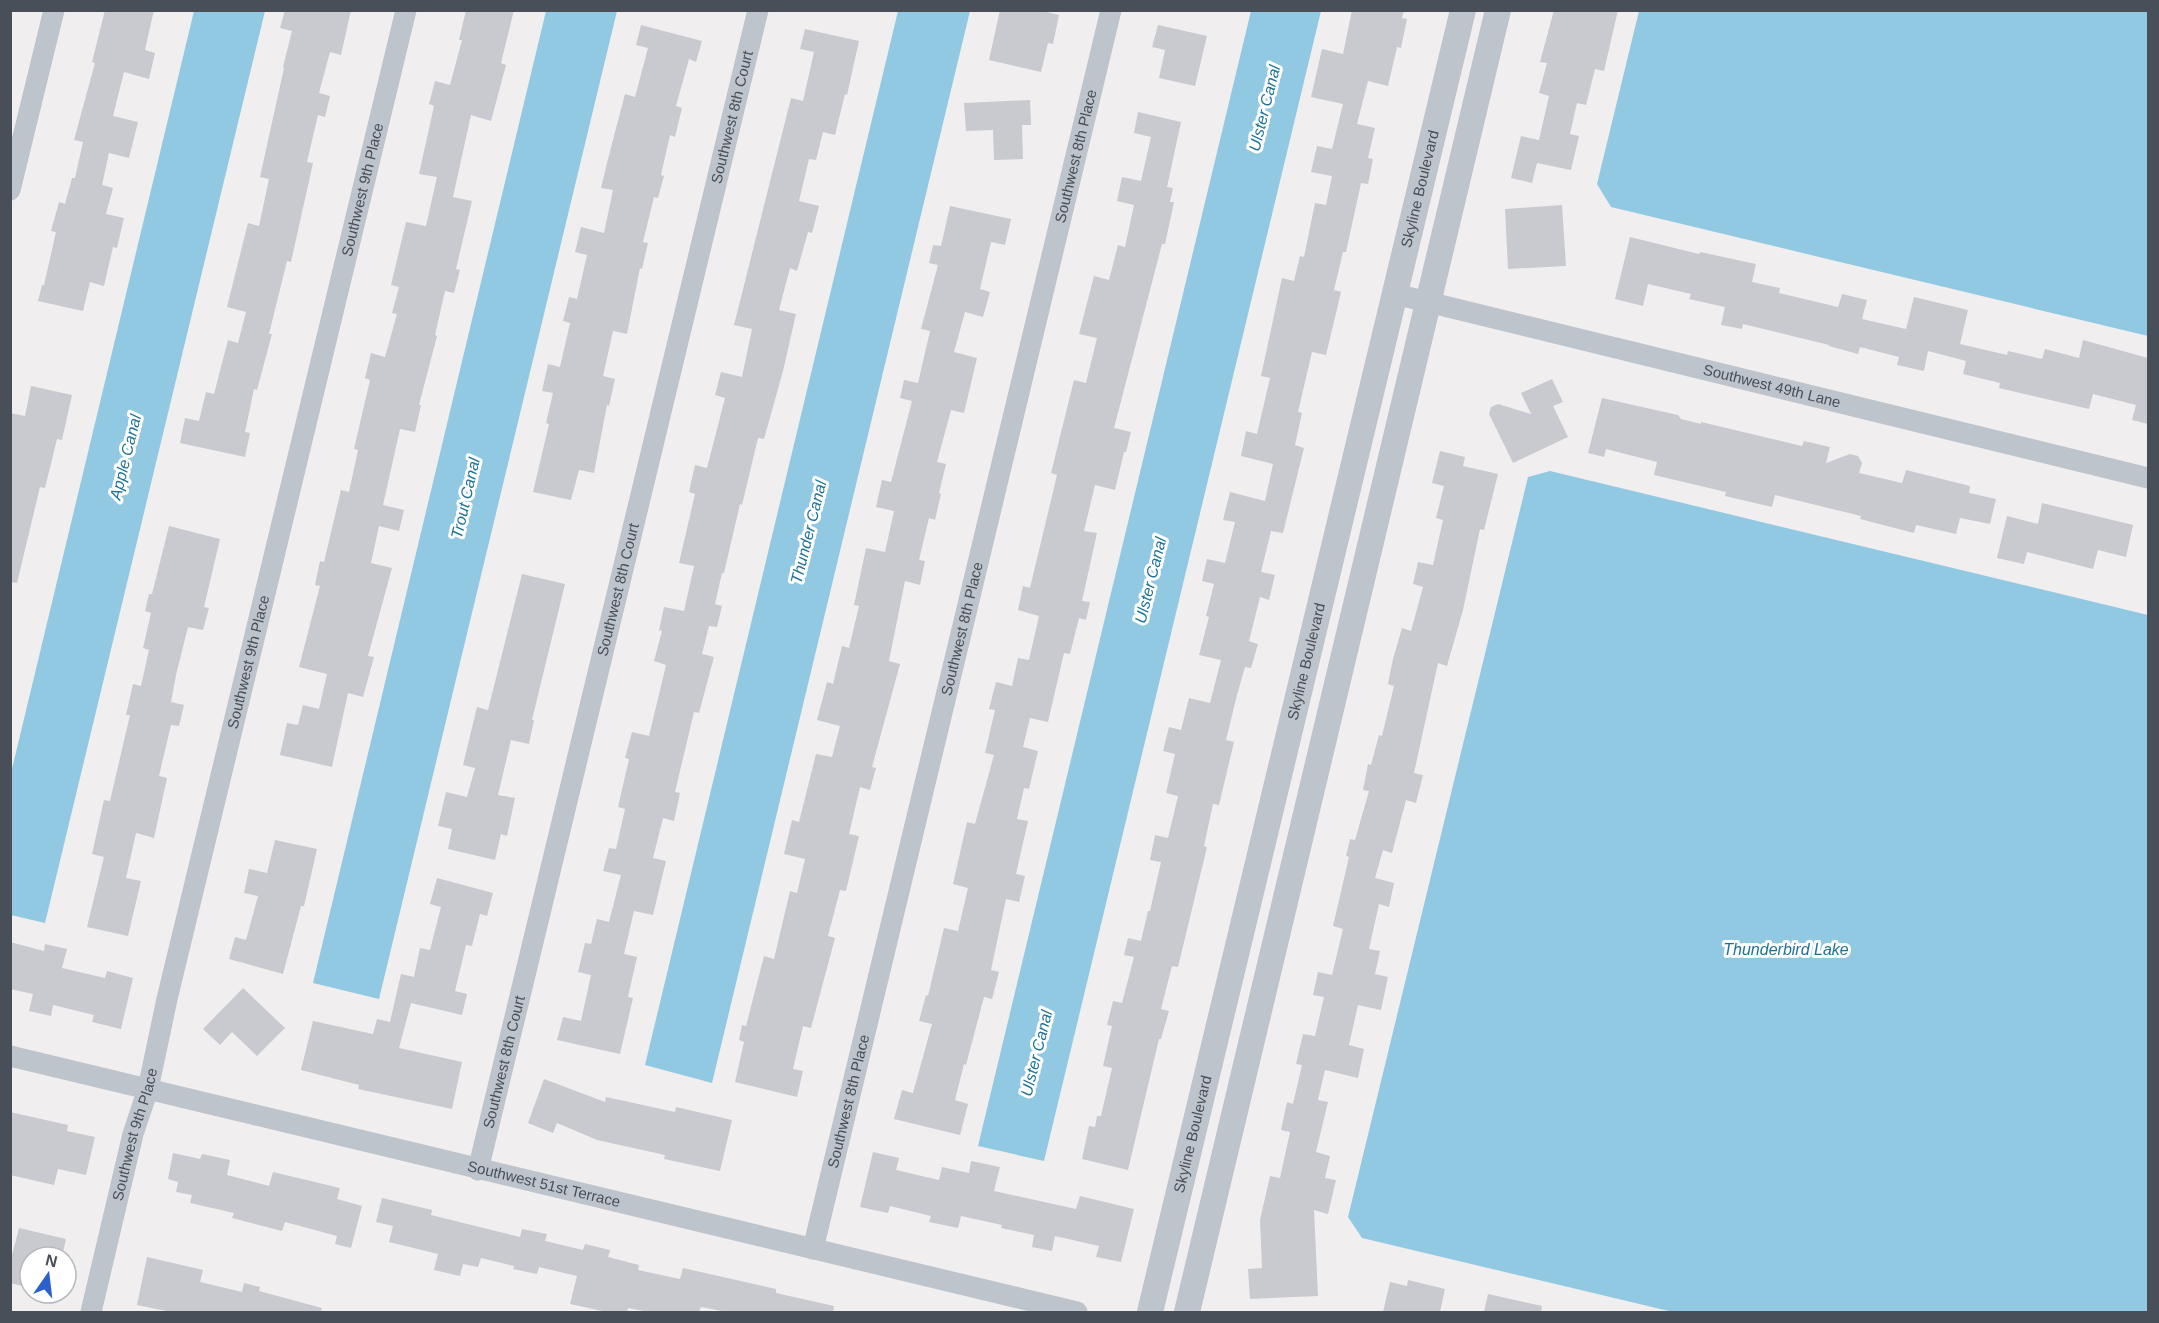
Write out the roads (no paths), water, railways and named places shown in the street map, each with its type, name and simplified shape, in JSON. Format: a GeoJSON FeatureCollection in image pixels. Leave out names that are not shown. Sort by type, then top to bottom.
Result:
{"type":"FeatureCollection","features":[{"type":"Feature","properties":{"kind":"street"},"geometry":{"type":"LineString","coordinates":[[10,190],[54,10]]}},
{"type":"Feature","properties":{"kind":"street","name":"Southwest 9th Place"},"geometry":{"type":"LineString","coordinates":[[91,1312],[133,1134],[148,1089],[167,999],[406,10]]}},
{"type":"Feature","properties":{"kind":"street","name":"Southwest 8th Court"},"geometry":{"type":"LineString","coordinates":[[478,1170],[758,10]]}},
{"type":"Feature","properties":{"kind":"street","name":"Southwest 8th Place"},"geometry":{"type":"LineString","coordinates":[[813,1249],[1111,10]]}},
{"type":"Feature","properties":{"kind":"street","name":"Skyline Boulevard"},"geometry":{"type":"LineString","coordinates":[[1150,1312],[1463,10]]}},
{"type":"Feature","properties":{"kind":"street"},"geometry":{"type":"LineString","coordinates":[[1187,1312],[1498,10]]}},
{"type":"Feature","properties":{"kind":"street","name":"Southwest 49th Lane"},"geometry":{"type":"LineString","coordinates":[[1395,294],[2148,478]]}},
{"type":"Feature","properties":{"kind":"street","name":"Southwest 51st Terrace"},"geometry":{"type":"LineString","coordinates":[[10,1056],[1077,1312]]}},
{"type":"Feature","properties":{"kind":"water","name":"Apple Canal"},"geometry":{"type":"Polygon","coordinates":[[[194,11],[265,11],[45,923],[11,915],[11,773],[194,11]]]}},
{"type":"Feature","properties":{"kind":"water","name":"Trout Canal"},"geometry":{"type":"Polygon","coordinates":[[[546,11],[617,11],[379,999],[313,983],[546,11]]]}},
{"type":"Feature","properties":{"kind":"water","name":"Thunder Canal"},"geometry":{"type":"Polygon","coordinates":[[[898,11],[970,11],[712,1083],[645,1065],[898,11]]]}},
{"type":"Feature","properties":{"kind":"water","name":"Ulster Canal"},"geometry":{"type":"Polygon","coordinates":[[[1251,11],[1321,11],[1044,1161],[978,1146],[1251,11]]]}},
{"type":"Feature","properties":{"kind":"water"},"geometry":{"type":"Polygon","coordinates":[[[1639,11],[2148,11],[2148,336],[1611,207],[1597,184],[1639,11]]]}},
{"type":"Feature","properties":{"kind":"water","name":"Thunderbird Lake"},"geometry":{"type":"Polygon","coordinates":[[[1550,471],[2148,615],[2148,1312],[1673,1312],[1362,1238],[1348,1217],[1528,477],[1550,471]]]}}]}
